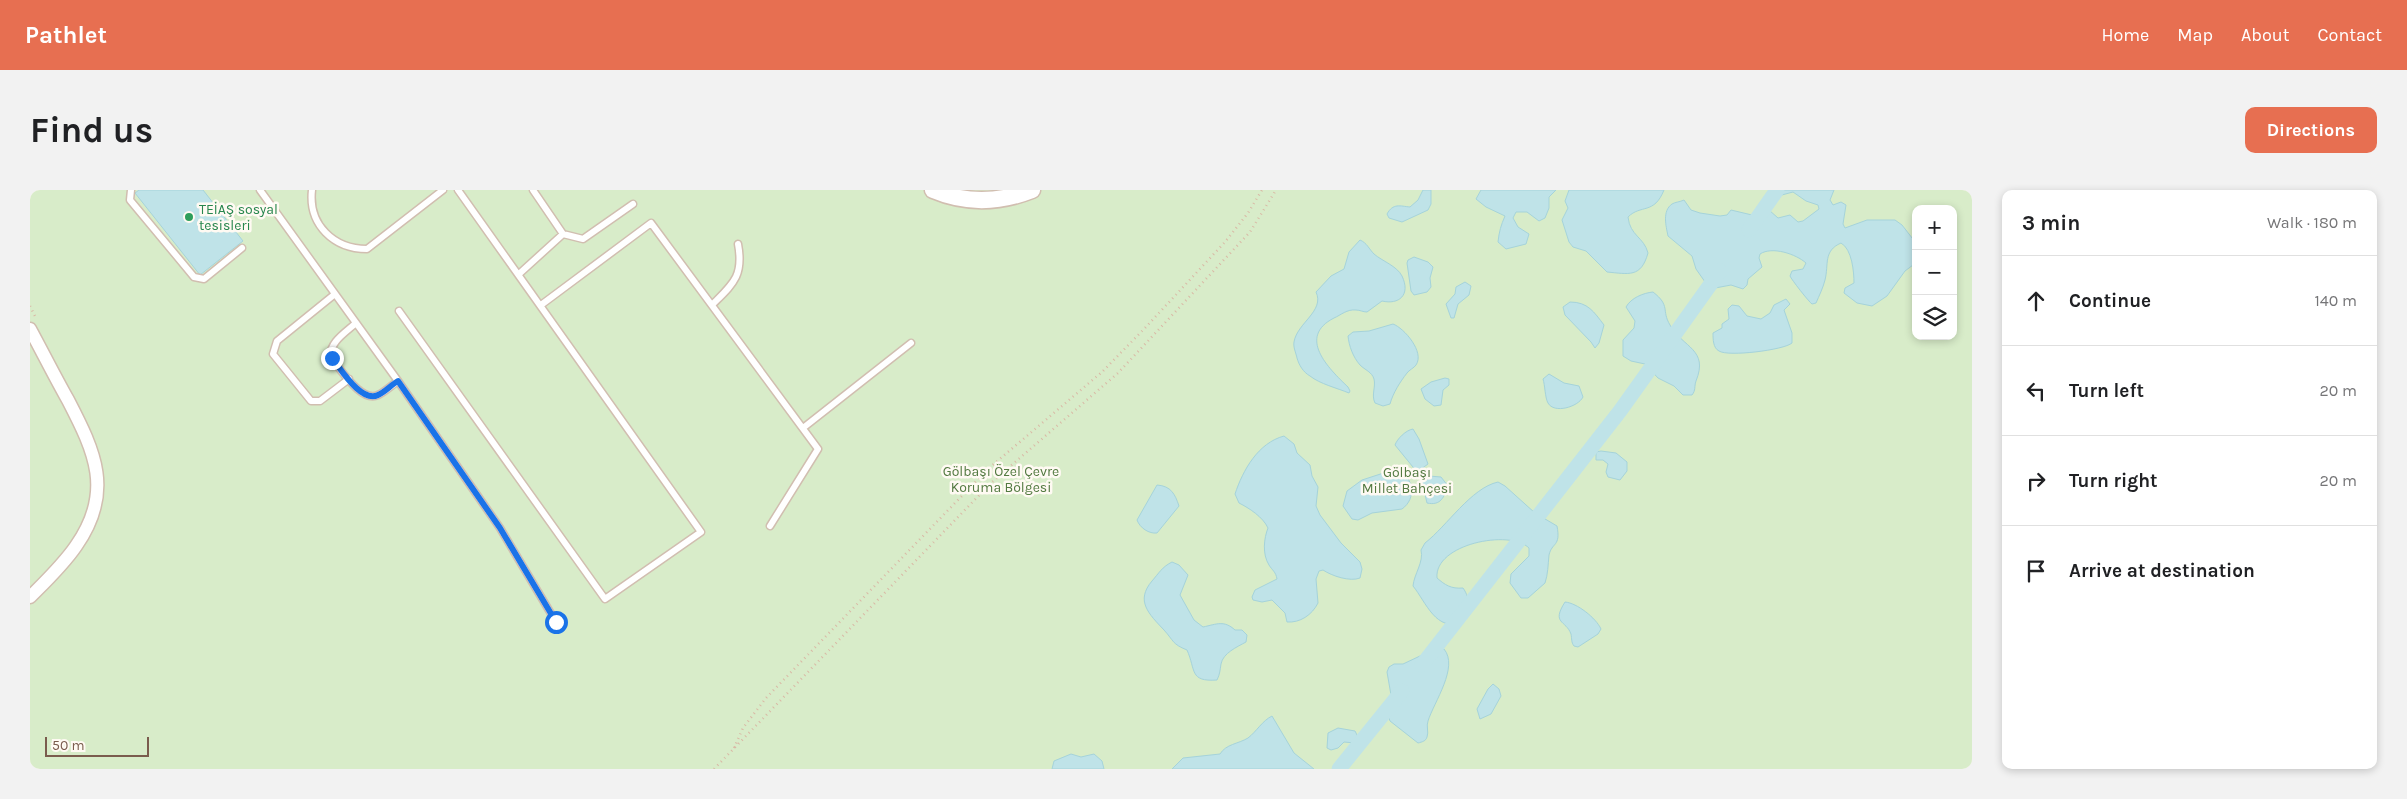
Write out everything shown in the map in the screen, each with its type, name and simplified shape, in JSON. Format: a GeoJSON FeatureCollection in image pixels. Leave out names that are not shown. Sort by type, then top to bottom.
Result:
{"type":"FeatureCollection","features":[{"type":"Feature","properties":{"kind":"street"},"geometry":{"type":"LineString","coordinates":[[933,190],[968,200],[988,201],[1010,198],[1032,190]]}},
{"type":"Feature","properties":{"kind":"street"},"geometry":{"type":"LineString","coordinates":[[30,597],[77,545],[94,511],[98,492],[98,472],[86,436],[35,326]]}},
{"type":"Feature","properties":{"kind":"lane"},"geometry":{"type":"LineString","coordinates":[[131,190],[130,200],[194,277],[204,279],[242,248]]}},
{"type":"Feature","properties":{"kind":"lane"},"geometry":{"type":"LineString","coordinates":[[260,190],[398,381],[500,528],[556,622]]}},
{"type":"Feature","properties":{"kind":"lane"},"geometry":{"type":"LineString","coordinates":[[312,190],[313,210],[326,234],[341,244],[368,249],[443,190]]}},
{"type":"Feature","properties":{"kind":"lane"},"geometry":{"type":"LineString","coordinates":[[399,311],[605,599],[701,532],[458,190]]}},
{"type":"Feature","properties":{"kind":"lane"},"geometry":{"type":"LineString","coordinates":[[533,190],[563,234],[583,239],[633,204]]}},
{"type":"Feature","properties":{"kind":"lane"},"geometry":{"type":"LineString","coordinates":[[541,305],[651,222],[818,449],[770,526]]}},
{"type":"Feature","properties":{"kind":"lane"},"geometry":{"type":"LineString","coordinates":[[519,274],[563,234]]}},
{"type":"Feature","properties":{"kind":"lane"},"geometry":{"type":"LineString","coordinates":[[712,305],[733,283],[739,273],[741,260],[738,244]]}},
{"type":"Feature","properties":{"kind":"lane"},"geometry":{"type":"LineString","coordinates":[[336,294],[277,341],[273,354],[311,401],[320,401],[349,379]]}},
{"type":"Feature","properties":{"kind":"lane"},"geometry":{"type":"LineString","coordinates":[[356,323],[333,345],[330,351],[332,358],[361,393],[372,396],[378,395],[398,381]]}},
{"type":"Feature","properties":{"kind":"lane"},"geometry":{"type":"LineString","coordinates":[[802,428],[911,343]]}},
{"type":"Feature","properties":{"kind":"path"},"geometry":{"type":"LineString","coordinates":[[733,749],[743,728],[766,698],[988,469],[1102,372],[1145,328],[1224,242],[1248,213],[1262,190]]}},
{"type":"Feature","properties":{"kind":"path"},"geometry":{"type":"LineString","coordinates":[[714,769],[992,483],[1131,359],[1250,232],[1276,190]]}},
{"type":"Feature","properties":{"kind":"path"},"geometry":{"type":"LineString","coordinates":[[30,306],[35,326]]}},
{"type":"Feature","properties":{"kind":"green space","name":"Gölbaşı Özel Çevre Koruma Bölgesi"},"geometry":{"type":"Polygon","coordinates":[[[30,190],[1972,190],[1972,769],[30,769],[30,190]]]}},
{"type":"Feature","properties":{"kind":"water","name":"TEİAŞ sosyal tesisleri"},"geometry":{"type":"Polygon","coordinates":[[[139,190],[203,190],[243,241],[200,275],[135,193],[139,190]]]}},
{"type":"Feature","properties":{"kind":"water"},"geometry":{"type":"Polygon","coordinates":[[[1423,190],[1431,190],[1431,204],[1428,210],[1402,222],[1389,218],[1387,214],[1389,210],[1397,206],[1410,207],[1418,200],[1423,190]]]}},
{"type":"Feature","properties":{"kind":"water"},"geometry":{"type":"Polygon","coordinates":[[[1481,190],[1556,190],[1549,197],[1549,208],[1545,218],[1539,221],[1527,212],[1516,212],[1513,218],[1518,227],[1529,234],[1526,244],[1506,249],[1498,242],[1505,216],[1486,207],[1476,199],[1481,190]]]}},
{"type":"Feature","properties":{"kind":"water"},"geometry":{"type":"Polygon","coordinates":[[[1569,190],[1664,190],[1660,198],[1652,206],[1633,213],[1628,217],[1631,228],[1648,253],[1642,267],[1638,271],[1633,273],[1607,272],[1586,251],[1573,247],[1569,242],[1562,220],[1568,208],[1565,201],[1569,190]]]}},
{"type":"Feature","properties":{"kind":"water"},"geometry":{"type":"Polygon","coordinates":[[[1770,190],[1834,190],[1830,200],[1833,205],[1841,202],[1846,205],[1843,224],[1845,228],[1867,220],[1895,220],[1902,225],[1912,238],[1912,266],[1905,271],[1887,296],[1872,306],[1857,303],[1844,293],[1845,288],[1854,283],[1854,278],[1850,255],[1841,243],[1835,246],[1829,254],[1822,289],[1816,303],[1812,304],[1790,276],[1792,271],[1803,269],[1806,263],[1790,254],[1771,251],[1760,254],[1759,258],[1762,267],[1748,279],[1747,285],[1743,289],[1731,285],[1710,289],[1696,269],[1692,256],[1668,236],[1665,219],[1667,211],[1673,203],[1684,200],[1691,210],[1700,213],[1720,216],[1727,215],[1731,210],[1752,215],[1769,210],[1778,218],[1790,215],[1798,222],[1803,221],[1819,209],[1818,205],[1806,201],[1793,192],[1778,196],[1770,190]]]}},
{"type":"Feature","properties":{"kind":"water"},"geometry":{"type":"Polygon","coordinates":[[[1360,240],[1374,254],[1400,272],[1405,288],[1402,297],[1398,300],[1382,301],[1367,312],[1350,310],[1344,312],[1323,326],[1318,334],[1317,343],[1325,362],[1348,387],[1349,393],[1314,379],[1305,372],[1298,361],[1294,344],[1296,335],[1317,305],[1316,292],[1331,276],[1344,269],[1349,252],[1360,240]]]}},
{"type":"Feature","properties":{"kind":"water"},"geometry":{"type":"Polygon","coordinates":[[[1414,257],[1428,262],[1433,267],[1430,278],[1431,287],[1427,292],[1414,295],[1411,291],[1407,263],[1408,260],[1414,257]]]}},
{"type":"Feature","properties":{"kind":"water"},"geometry":{"type":"Polygon","coordinates":[[[1465,282],[1471,286],[1469,295],[1458,304],[1454,318],[1451,318],[1446,304],[1455,294],[1456,287],[1465,282]]]}},
{"type":"Feature","properties":{"kind":"water"},"geometry":{"type":"Polygon","coordinates":[[[1653,292],[1662,301],[1667,320],[1675,333],[1697,355],[1699,370],[1692,395],[1683,395],[1674,386],[1658,378],[1645,364],[1631,361],[1623,356],[1623,340],[1634,328],[1635,321],[1626,307],[1638,297],[1653,292]]]}},
{"type":"Feature","properties":{"kind":"water"},"geometry":{"type":"Polygon","coordinates":[[[1786,299],[1790,304],[1784,310],[1792,333],[1792,343],[1778,348],[1744,353],[1724,353],[1716,348],[1713,333],[1722,328],[1722,324],[1729,319],[1728,309],[1732,305],[1739,306],[1747,316],[1761,319],[1770,313],[1774,305],[1786,299]]]}},
{"type":"Feature","properties":{"kind":"water"},"geometry":{"type":"Polygon","coordinates":[[[1570,302],[1586,306],[1594,312],[1604,325],[1599,343],[1595,348],[1565,315],[1563,307],[1570,302]]]}},
{"type":"Feature","properties":{"kind":"water"},"geometry":{"type":"Polygon","coordinates":[[[1393,324],[1403,330],[1412,341],[1416,347],[1418,360],[1416,365],[1399,384],[1390,404],[1383,406],[1375,403],[1373,397],[1374,379],[1355,358],[1348,336],[1353,332],[1369,331],[1393,324]]]}},
{"type":"Feature","properties":{"kind":"water"},"geometry":{"type":"Polygon","coordinates":[[[1549,374],[1564,383],[1579,386],[1583,397],[1580,401],[1566,408],[1560,409],[1551,406],[1547,401],[1543,379],[1549,374]]]}},
{"type":"Feature","properties":{"kind":"water"},"geometry":{"type":"Polygon","coordinates":[[[1445,378],[1449,379],[1449,385],[1443,390],[1441,405],[1434,406],[1425,399],[1421,389],[1431,382],[1445,378]]]}},
{"type":"Feature","properties":{"kind":"water"},"geometry":{"type":"Polygon","coordinates":[[[1413,429],[1419,439],[1428,464],[1417,472],[1395,445],[1402,435],[1413,429]]]}},
{"type":"Feature","properties":{"kind":"water"},"geometry":{"type":"Polygon","coordinates":[[[1284,436],[1294,444],[1297,453],[1310,465],[1312,476],[1318,487],[1316,506],[1320,515],[1341,543],[1360,562],[1362,569],[1360,578],[1356,579],[1346,579],[1323,570],[1319,571],[1316,579],[1318,603],[1305,617],[1292,622],[1287,622],[1285,613],[1272,600],[1262,602],[1253,600],[1252,597],[1255,590],[1277,579],[1265,556],[1265,536],[1268,528],[1251,510],[1239,503],[1235,494],[1247,467],[1259,451],[1266,445],[1284,436]]]}},
{"type":"Feature","properties":{"kind":"water"},"geometry":{"type":"Polygon","coordinates":[[[1596,452],[1616,453],[1627,462],[1627,471],[1620,480],[1608,477],[1606,472],[1608,464],[1603,460],[1596,460],[1596,452]]]}},
{"type":"Feature","properties":{"kind":"water"},"geometry":{"type":"Polygon","coordinates":[[[1399,468],[1404,472],[1410,483],[1411,494],[1407,505],[1402,509],[1372,513],[1358,520],[1352,519],[1343,506],[1347,491],[1362,480],[1399,468]]]}},
{"type":"Feature","properties":{"kind":"water"},"geometry":{"type":"Polygon","coordinates":[[[1429,476],[1441,477],[1448,486],[1441,500],[1432,504],[1427,503],[1423,486],[1420,483],[1422,479],[1429,476]]]}},
{"type":"Feature","properties":{"kind":"water"},"geometry":{"type":"Polygon","coordinates":[[[1498,482],[1535,513],[1557,526],[1558,538],[1550,551],[1545,583],[1528,598],[1521,598],[1510,583],[1511,574],[1529,556],[1529,548],[1519,542],[1491,540],[1475,543],[1460,549],[1447,556],[1439,566],[1437,578],[1448,586],[1463,588],[1467,596],[1468,609],[1463,622],[1446,623],[1439,620],[1433,614],[1413,586],[1420,564],[1421,550],[1425,543],[1469,499],[1488,486],[1498,482]]]}},
{"type":"Feature","properties":{"kind":"water"},"geometry":{"type":"Polygon","coordinates":[[[1157,485],[1172,491],[1179,506],[1157,533],[1154,533],[1143,528],[1137,520],[1157,485]]]}},
{"type":"Feature","properties":{"kind":"water"},"geometry":{"type":"Polygon","coordinates":[[[1172,562],[1179,565],[1188,575],[1180,595],[1194,620],[1203,627],[1224,624],[1235,630],[1242,630],[1247,635],[1246,642],[1231,651],[1222,660],[1217,680],[1198,677],[1193,669],[1187,650],[1174,642],[1146,607],[1144,601],[1147,588],[1161,570],[1172,562]]]}},
{"type":"Feature","properties":{"kind":"water"},"geometry":{"type":"Polygon","coordinates":[[[1565,602],[1575,605],[1586,612],[1601,629],[1598,634],[1578,647],[1573,645],[1569,630],[1559,618],[1565,602]]]}},
{"type":"Feature","properties":{"kind":"water"},"geometry":{"type":"Polygon","coordinates":[[[1437,648],[1444,649],[1448,656],[1447,675],[1428,721],[1426,738],[1418,743],[1390,721],[1388,715],[1391,695],[1387,672],[1389,667],[1394,664],[1403,664],[1437,648]]]}},
{"type":"Feature","properties":{"kind":"water"},"geometry":{"type":"Polygon","coordinates":[[[1493,684],[1499,689],[1501,696],[1491,714],[1480,719],[1477,709],[1488,689],[1493,684]]]}},
{"type":"Feature","properties":{"kind":"water"},"geometry":{"type":"Polygon","coordinates":[[[1272,716],[1294,753],[1314,769],[1172,769],[1183,758],[1220,754],[1229,746],[1248,738],[1272,716]]]}},
{"type":"Feature","properties":{"kind":"water"},"geometry":{"type":"Polygon","coordinates":[[[1338,728],[1355,731],[1359,739],[1355,743],[1344,742],[1338,748],[1331,750],[1327,748],[1328,733],[1338,728]]]}},
{"type":"Feature","properties":{"kind":"water"},"geometry":{"type":"Polygon","coordinates":[[[1071,754],[1081,757],[1094,754],[1102,761],[1104,769],[1052,769],[1054,761],[1071,754]]]}},
{"type":"Feature","properties":{"kind":"waterway"},"geometry":{"type":"LineString","coordinates":[[1749,230],[1777,190]]}},
{"type":"Feature","properties":{"kind":"waterway"},"geometry":{"type":"LineString","coordinates":[[1422,665],[1620,411],[1720,271]]}},
{"type":"Feature","properties":{"kind":"waterway"},"geometry":{"type":"LineString","coordinates":[[1339,769],[1402,691]]}},
{"type":"Feature","properties":{"kind":"place","name":"TEİAŞ sosyal tesisleri"},"geometry":{"type":"Point","coordinates":[189,217]}},
{"type":"Feature","properties":{"kind":"route"},"geometry":{"type":"LineString","coordinates":[[332,358],[361,393],[366,395],[378,395],[398,381],[500,528],[556,622]]}},
{"type":"Feature","properties":{"kind":"park label","name":"Gölbaşı Millet Bahçesi"},"geometry":{"type":"Point","coordinates":[1407,480]}}]}
